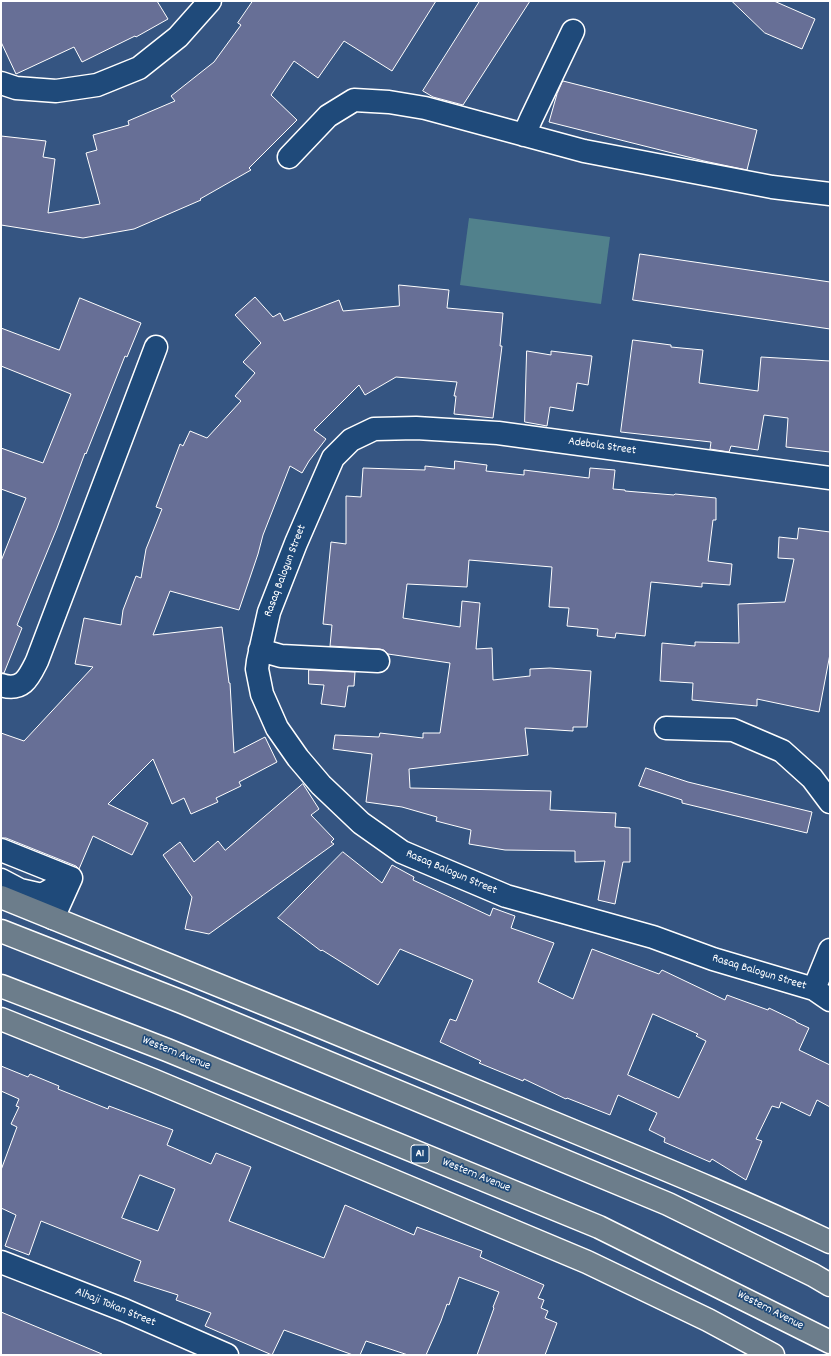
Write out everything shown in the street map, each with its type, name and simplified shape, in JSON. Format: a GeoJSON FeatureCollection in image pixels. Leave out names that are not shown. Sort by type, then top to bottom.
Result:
{"type":"FeatureCollection","features":[{"type":"Feature","properties":{"kind":"main road"},"geometry":{"type":"LineString","coordinates":[[1,897],[204,978],[673,1173],[777,1217],[830,1242]]}},
{"type":"Feature","properties":{"kind":"main road"},"geometry":{"type":"LineString","coordinates":[[1,931],[190,1005],[668,1204],[813,1275],[830,1285]]}},
{"type":"Feature","properties":{"kind":"main road","name":"Western Avenue"},"geometry":{"type":"LineString","coordinates":[[1,986],[167,1050],[600,1227],[830,1342]]}},
{"type":"Feature","properties":{"kind":"main road"},"geometry":{"type":"LineString","coordinates":[[1,1019],[155,1081],[587,1262],[708,1320],[773,1355]]}},
{"type":"Feature","properties":{"kind":"street"},"geometry":{"type":"LineString","coordinates":[[1,83],[16,88],[56,90],[96,85],[139,68],[178,37],[210,1]]}},
{"type":"Feature","properties":{"kind":"street"},"geometry":{"type":"LineString","coordinates":[[524,135],[573,31]]}},
{"type":"Feature","properties":{"kind":"street"},"geometry":{"type":"LineString","coordinates":[[289,158],[328,116],[354,100],[389,102],[425,108],[584,151],[772,187],[830,194]]}},
{"type":"Feature","properties":{"kind":"street"},"geometry":{"type":"LineString","coordinates":[[1,685],[18,686],[28,678],[37,660],[156,347]]}},
{"type":"Feature","properties":{"kind":"street","name":"Adebola Street"},"geometry":{"type":"LineString","coordinates":[[374,430],[416,428],[498,433],[830,478]]}},
{"type":"Feature","properties":{"kind":"street","name":"Rasaq Balogun Street"},"geometry":{"type":"LineString","coordinates":[[374,430],[352,440],[333,458],[296,543],[269,612],[260,650],[257,669],[262,694],[277,728],[298,758],[321,785],[360,823],[402,852],[506,896],[653,938],[822,995]]}},
{"type":"Feature","properties":{"kind":"street"},"geometry":{"type":"LineString","coordinates":[[260,650],[281,656],[378,661]]}},
{"type":"Feature","properties":{"kind":"street"},"geometry":{"type":"LineString","coordinates":[[666,728],[733,730],[782,751],[812,778],[830,802]]}},
{"type":"Feature","properties":{"kind":"street"},"geometry":{"type":"LineString","coordinates":[[1,850],[71,878]]}},
{"type":"Feature","properties":{"kind":"street"},"geometry":{"type":"LineString","coordinates":[[1,880],[20,890],[42,896],[71,878]]}},
{"type":"Feature","properties":{"kind":"street"},"geometry":{"type":"LineString","coordinates":[[53,918],[71,878]]}},
{"type":"Feature","properties":{"kind":"street"},"geometry":{"type":"LineString","coordinates":[[822,995],[830,950]]}},
{"type":"Feature","properties":{"kind":"street","name":"Alhaji Tokan Street"},"geometry":{"type":"LineString","coordinates":[[1,1262],[124,1310],[227,1355]]}},
{"type":"Feature","properties":{"kind":"green space"},"geometry":{"type":"Polygon","coordinates":[[[469,218],[610,237],[601,304],[460,285],[469,218]]]}},
{"type":"Feature","properties":{"kind":"building"},"geometry":{"type":"Polygon","coordinates":[[[1,1],[157,1],[168,19],[136,37],[135,36],[82,62],[74,47],[16,74],[1,42],[1,1]]]}},
{"type":"Feature","properties":{"kind":"building"},"geometry":{"type":"Polygon","coordinates":[[[253,1],[436,1],[392,71],[344,41],[318,78],[294,61],[271,95],[297,120],[249,168],[251,170],[200,199],[201,200],[134,229],[83,238],[1,225],[1,136],[46,141],[43,157],[55,159],[48,213],[100,204],[86,153],[97,150],[93,135],[129,125],[128,121],[175,101],[171,96],[214,62],[241,25],[238,23],[253,1]]]}},
{"type":"Feature","properties":{"kind":"building"},"geometry":{"type":"Polygon","coordinates":[[[480,1],[530,1],[463,105],[433,97],[423,91],[480,1]]]}},
{"type":"Feature","properties":{"kind":"building"},"geometry":{"type":"Polygon","coordinates":[[[732,1],[774,1],[815,19],[802,49],[765,33],[732,1]]]}},
{"type":"Feature","properties":{"kind":"building"},"geometry":{"type":"Polygon","coordinates":[[[563,81],[757,130],[747,170],[704,161],[549,122],[557,94],[563,81]]]}},
{"type":"Feature","properties":{"kind":"building"},"geometry":{"type":"Polygon","coordinates":[[[640,254],[830,282],[830,329],[633,300],[640,254]]]}},
{"type":"Feature","properties":{"kind":"building"},"geometry":{"type":"Polygon","coordinates":[[[399,285],[449,290],[447,308],[503,313],[500,346],[502,346],[493,418],[454,414],[456,396],[454,396],[457,382],[396,377],[365,395],[359,385],[314,430],[326,439],[309,461],[302,473],[290,466],[263,535],[239,610],[170,591],[153,635],[222,627],[230,683],[234,753],[265,737],[277,762],[239,782],[241,786],[216,798],[218,802],[191,814],[184,798],[172,804],[153,759],[108,804],[148,823],[132,855],[93,836],[79,869],[76,866],[6,838],[1,838],[1,733],[24,741],[93,667],[75,664],[84,618],[121,625],[123,610],[136,576],[141,578],[146,549],[162,509],[156,507],[180,444],[183,446],[190,431],[207,438],[241,401],[235,396],[255,373],[243,362],[261,343],[235,315],[255,297],[273,317],[280,313],[284,321],[339,300],[343,311],[399,306],[399,285]]]}},
{"type":"Feature","properties":{"kind":"building"},"geometry":{"type":"Polygon","coordinates":[[[80,298],[141,323],[127,357],[125,356],[86,454],[85,453],[57,528],[17,625],[22,628],[4,673],[1,673],[1,561],[26,498],[1,489],[1,448],[43,463],[71,394],[1,366],[1,328],[59,350],[80,298]]]}},
{"type":"Feature","properties":{"kind":"building"},"geometry":{"type":"Polygon","coordinates":[[[633,340],[671,345],[671,347],[703,350],[699,383],[758,391],[761,357],[830,361],[830,452],[786,447],[788,418],[764,415],[758,450],[731,446],[729,452],[710,449],[711,442],[621,432],[633,340]]]}},
{"type":"Feature","properties":{"kind":"building"},"geometry":{"type":"Polygon","coordinates":[[[527,351],[551,355],[551,351],[592,356],[588,385],[577,383],[573,411],[550,407],[547,426],[525,422],[527,351]]]}},
{"type":"Feature","properties":{"kind":"building"},"geometry":{"type":"Polygon","coordinates":[[[455,461],[487,465],[486,471],[524,475],[524,470],[589,478],[590,468],[615,470],[613,489],[716,498],[716,520],[713,520],[708,561],[732,564],[730,585],[702,583],[702,587],[651,582],[645,636],[616,633],[615,638],[597,636],[598,629],[567,626],[569,608],[549,607],[552,567],[469,560],[467,587],[407,584],[403,618],[460,627],[462,601],[480,603],[476,649],[492,648],[493,680],[530,676],[530,669],[550,668],[591,671],[587,727],[573,727],[573,731],[525,728],[528,755],[409,769],[410,788],[551,791],[550,810],[616,813],[615,827],[630,828],[630,862],[623,862],[615,904],[598,900],[605,861],[575,862],[575,851],[505,850],[469,844],[471,830],[436,821],[437,817],[402,807],[366,802],[372,754],[333,749],[335,735],[379,737],[380,733],[423,738],[423,733],[440,733],[450,663],[388,654],[384,650],[379,649],[330,646],[332,625],[323,624],[331,542],[346,544],[346,496],[361,497],[363,468],[425,470],[425,466],[454,469],[455,461]]]}},
{"type":"Feature","properties":{"kind":"building"},"geometry":{"type":"Polygon","coordinates":[[[799,528],[830,532],[830,654],[819,712],[757,699],[757,706],[692,700],[693,683],[660,681],[662,643],[695,646],[695,642],[739,643],[738,604],[785,602],[794,559],[778,558],[779,537],[797,539],[799,528]]]}},
{"type":"Feature","properties":{"kind":"building"},"geometry":{"type":"Polygon","coordinates":[[[309,670],[355,672],[354,686],[348,686],[345,707],[321,704],[324,685],[309,684],[309,670]]]}},
{"type":"Feature","properties":{"kind":"building"},"geometry":{"type":"Polygon","coordinates":[[[646,768],[688,782],[812,812],[807,833],[682,803],[682,800],[639,786],[646,768]]]}},
{"type":"Feature","properties":{"kind":"building"},"geometry":{"type":"Polygon","coordinates":[[[303,784],[319,809],[311,815],[334,839],[331,842],[334,844],[209,934],[185,929],[192,897],[163,855],[180,842],[194,862],[218,841],[225,850],[303,784]]]}},
{"type":"Feature","properties":{"kind":"building"},"geometry":{"type":"Polygon","coordinates":[[[343,852],[382,883],[392,865],[414,877],[413,880],[490,916],[493,908],[515,916],[511,928],[554,943],[538,982],[573,999],[592,949],[659,974],[662,970],[725,1000],[727,995],[768,1010],[769,1008],[809,1028],[799,1050],[830,1065],[830,1107],[817,1100],[810,1116],[781,1102],[779,1108],[772,1106],[756,1139],[762,1141],[746,1180],[712,1159],[710,1162],[664,1142],[665,1138],[649,1130],[657,1113],[618,1095],[610,1115],[567,1098],[566,1099],[524,1079],[523,1081],[479,1063],[481,1061],[440,1042],[450,1019],[456,1021],[473,980],[400,949],[378,985],[322,950],[321,951],[278,918],[343,852]],[[653,1014],[628,1075],[679,1098],[706,1041],[696,1036],[698,1034],[653,1014]]]}},
{"type":"Feature","properties":{"kind":"building"},"geometry":{"type":"Polygon","coordinates":[[[1,1066],[28,1077],[30,1074],[59,1086],[58,1089],[108,1109],[109,1106],[173,1130],[167,1145],[211,1164],[216,1153],[251,1167],[229,1221],[324,1258],[345,1205],[414,1235],[417,1227],[482,1251],[480,1257],[544,1285],[538,1298],[544,1300],[541,1308],[548,1311],[545,1318],[557,1323],[545,1355],[477,1355],[499,1292],[459,1277],[449,1305],[447,1304],[426,1355],[408,1355],[366,1341],[360,1355],[353,1355],[284,1330],[272,1355],[205,1326],[211,1313],[176,1300],[178,1295],[134,1281],[141,1261],[41,1221],[29,1255],[5,1246],[16,1215],[1,1208],[1,1170],[17,1127],[11,1124],[19,1107],[16,1106],[19,1099],[1,1091],[1,1066]],[[140,1175],[122,1218],[158,1231],[175,1189],[140,1175]]]}},
{"type":"Feature","properties":{"kind":"building"},"geometry":{"type":"Polygon","coordinates":[[[1,1312],[102,1354],[102,1355],[1,1355],[1,1312]]]}}]}
